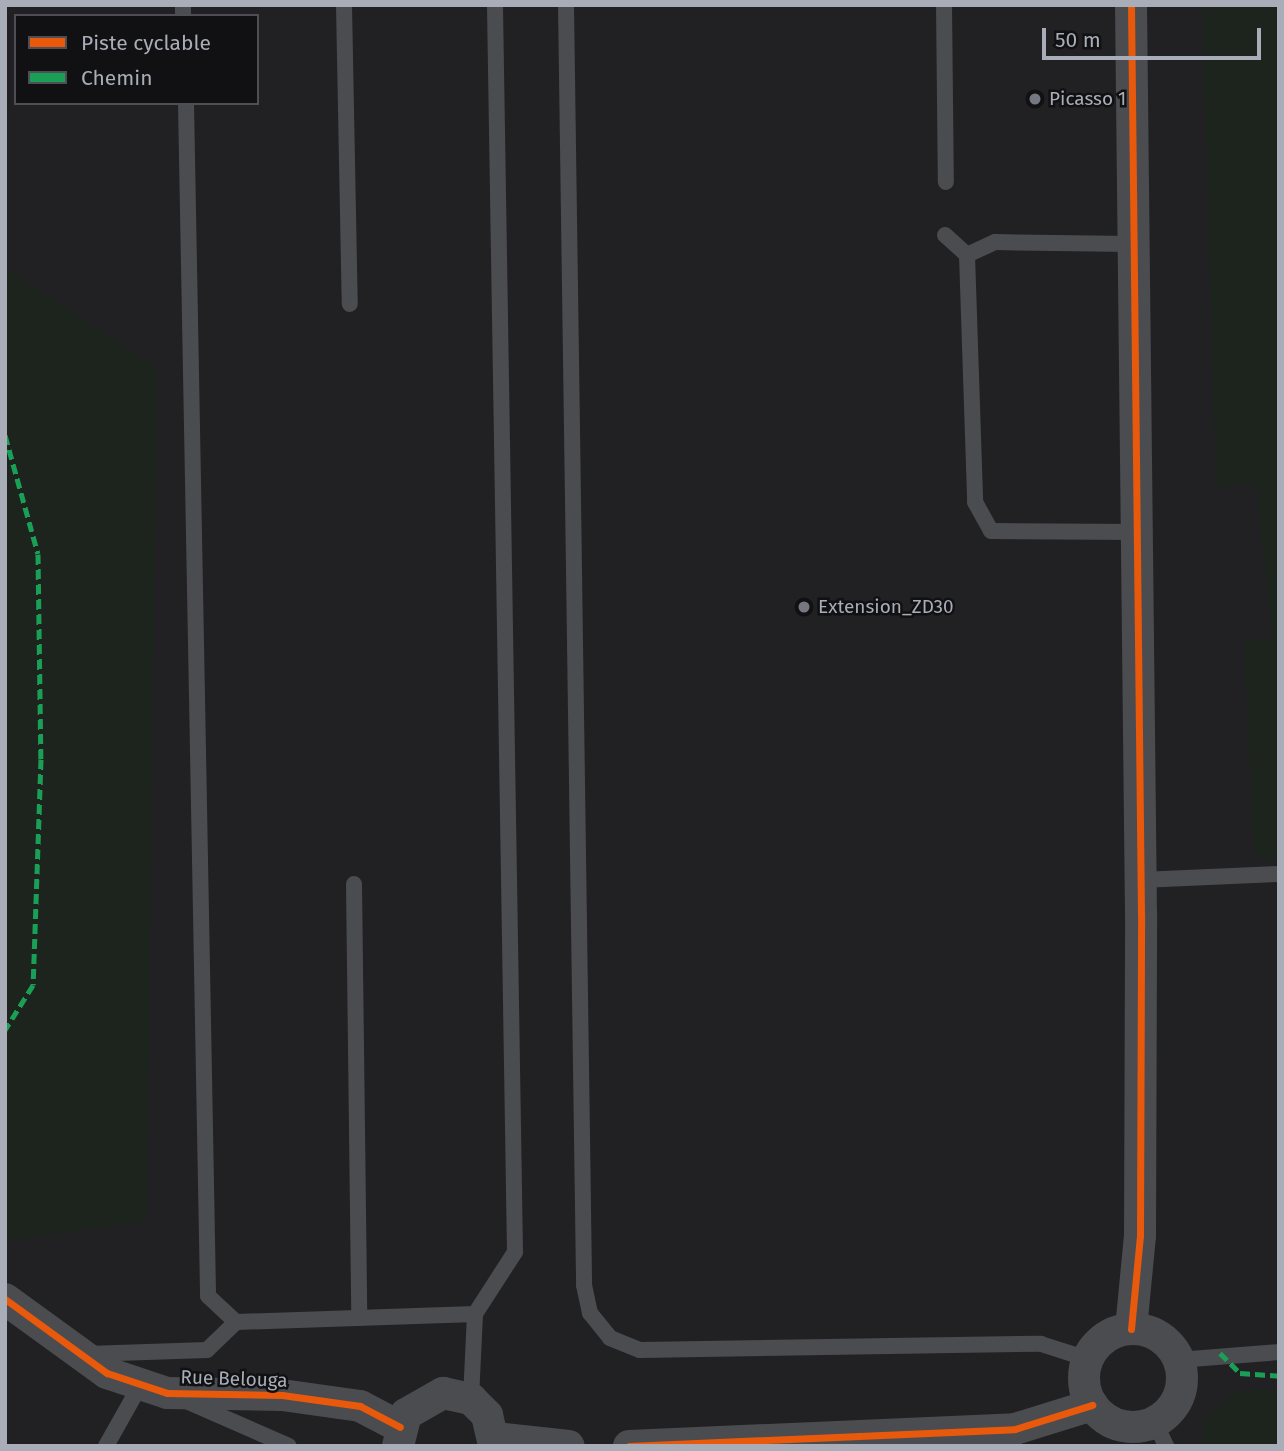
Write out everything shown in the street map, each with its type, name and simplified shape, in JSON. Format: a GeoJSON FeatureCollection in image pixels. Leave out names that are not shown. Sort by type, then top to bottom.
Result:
{"type":"FeatureCollection","features":[{"type":"Feature","properties":{"kind":"street"},"geometry":{"type":"LineString","coordinates":[[1131,5],[1140,880],[1140,1236],[1131,1329]]}},
{"type":"Feature","properties":{"kind":"street","name":"Rue Belouga"},"geometry":{"type":"LineString","coordinates":[[5,1298],[77,1354],[154,1388],[282,1395],[360,1406],[399,1436]]}},
{"type":"Feature","properties":{"kind":"street"},"geometry":{"type":"LineString","coordinates":[[1131,1329],[1160,1336],[1178,1360],[1182,1387],[1160,1434],[1124,1426],[1092,1405],[1085,1388],[1088,1359],[1105,1337],[1131,1329]]}},
{"type":"Feature","properties":{"kind":"street"},"geometry":{"type":"LineString","coordinates":[[399,1436],[429,1396],[471,1399],[487,1415],[494,1442],[569,1446]]}},
{"type":"Feature","properties":{"kind":"street"},"geometry":{"type":"LineString","coordinates":[[629,1446],[1015,1429],[1092,1405]]}},
{"type":"Feature","properties":{"kind":"lane"},"geometry":{"type":"LineString","coordinates":[[345,5],[350,304]]}},
{"type":"Feature","properties":{"kind":"lane"},"geometry":{"type":"LineString","coordinates":[[471,1399],[475,1314],[515,1252],[495,5]]}},
{"type":"Feature","properties":{"kind":"lane"},"geometry":{"type":"LineString","coordinates":[[566,5],[584,1271],[590,1313],[610,1338],[640,1350],[1041,1344],[1088,1359]]}},
{"type":"Feature","properties":{"kind":"lane"},"geometry":{"type":"LineString","coordinates":[[944,5],[946,182]]}},
{"type":"Feature","properties":{"kind":"lane"},"geometry":{"type":"LineString","coordinates":[[186,105],[208,1296],[236,1322]]}},
{"type":"Feature","properties":{"kind":"lane"},"geometry":{"type":"LineString","coordinates":[[946,235],[967,255],[975,502],[991,531],[1135,532]]}},
{"type":"Feature","properties":{"kind":"lane"},"geometry":{"type":"LineString","coordinates":[[967,255],[995,242],[1132,244]]}},
{"type":"Feature","properties":{"kind":"lane"},"geometry":{"type":"LineString","coordinates":[[1140,880],[1279,874]]}},
{"type":"Feature","properties":{"kind":"lane"},"geometry":{"type":"LineString","coordinates":[[354,884],[359,1318]]}},
{"type":"Feature","properties":{"kind":"lane"},"geometry":{"type":"LineString","coordinates":[[77,1354],[207,1350],[236,1322],[475,1314]]}},
{"type":"Feature","properties":{"kind":"lane"},"geometry":{"type":"LineString","coordinates":[[1178,1360],[1279,1352]]}},
{"type":"Feature","properties":{"kind":"lane"},"geometry":{"type":"LineString","coordinates":[[106,1446],[154,1388],[289,1446]]}},
{"type":"Feature","properties":{"kind":"shaded area"},"geometry":{"type":"Polygon","coordinates":[[[5,5],[1279,5],[1279,1446],[5,1446],[5,5]]]}},
{"type":"Feature","properties":{"kind":"shaded area"},"geometry":{"type":"Polygon","coordinates":[[[1202,5],[1279,5],[1279,860],[1254,856],[1244,644],[1272,637],[1256,482],[1216,487],[1202,5]]]}},
{"type":"Feature","properties":{"kind":"shaded area"},"geometry":{"type":"Polygon","coordinates":[[[5,268],[157,367],[147,1221],[5,1241],[5,268]]]}},
{"type":"Feature","properties":{"kind":"shaded area"},"geometry":{"type":"Polygon","coordinates":[[[1254,1389],[1279,1391],[1279,1446],[1203,1446],[1204,1419],[1237,1392],[1254,1389]]]}},
{"type":"Feature","properties":{"kind":"marked path"},"geometry":{"type":"LineString","coordinates":[[5,435],[38,554],[41,759],[33,985],[5,1030]]}},
{"type":"Feature","properties":{"kind":"marked path"},"geometry":{"type":"LineString","coordinates":[[1220,1353],[1240,1373],[1279,1376]]}},
{"type":"Feature","properties":{"kind":"cycle path"},"geometry":{"type":"LineString","coordinates":[[1131,5],[1141,914],[1140,1236],[1131,1329]]}},
{"type":"Feature","properties":{"kind":"cycle path"},"geometry":{"type":"LineString","coordinates":[[5,1299],[107,1373],[167,1393],[282,1395],[360,1406],[400,1427]]}},
{"type":"Feature","properties":{"kind":"cycle path"},"geometry":{"type":"LineString","coordinates":[[629,1446],[1015,1429],[1092,1405]]}},
{"type":"Feature","properties":{"kind":"place","name":"Picasso 1"},"geometry":{"type":"Point","coordinates":[1035,99]}},
{"type":"Feature","properties":{"kind":"place","name":"Extension_ZD30"},"geometry":{"type":"Point","coordinates":[804,607]}}]}
